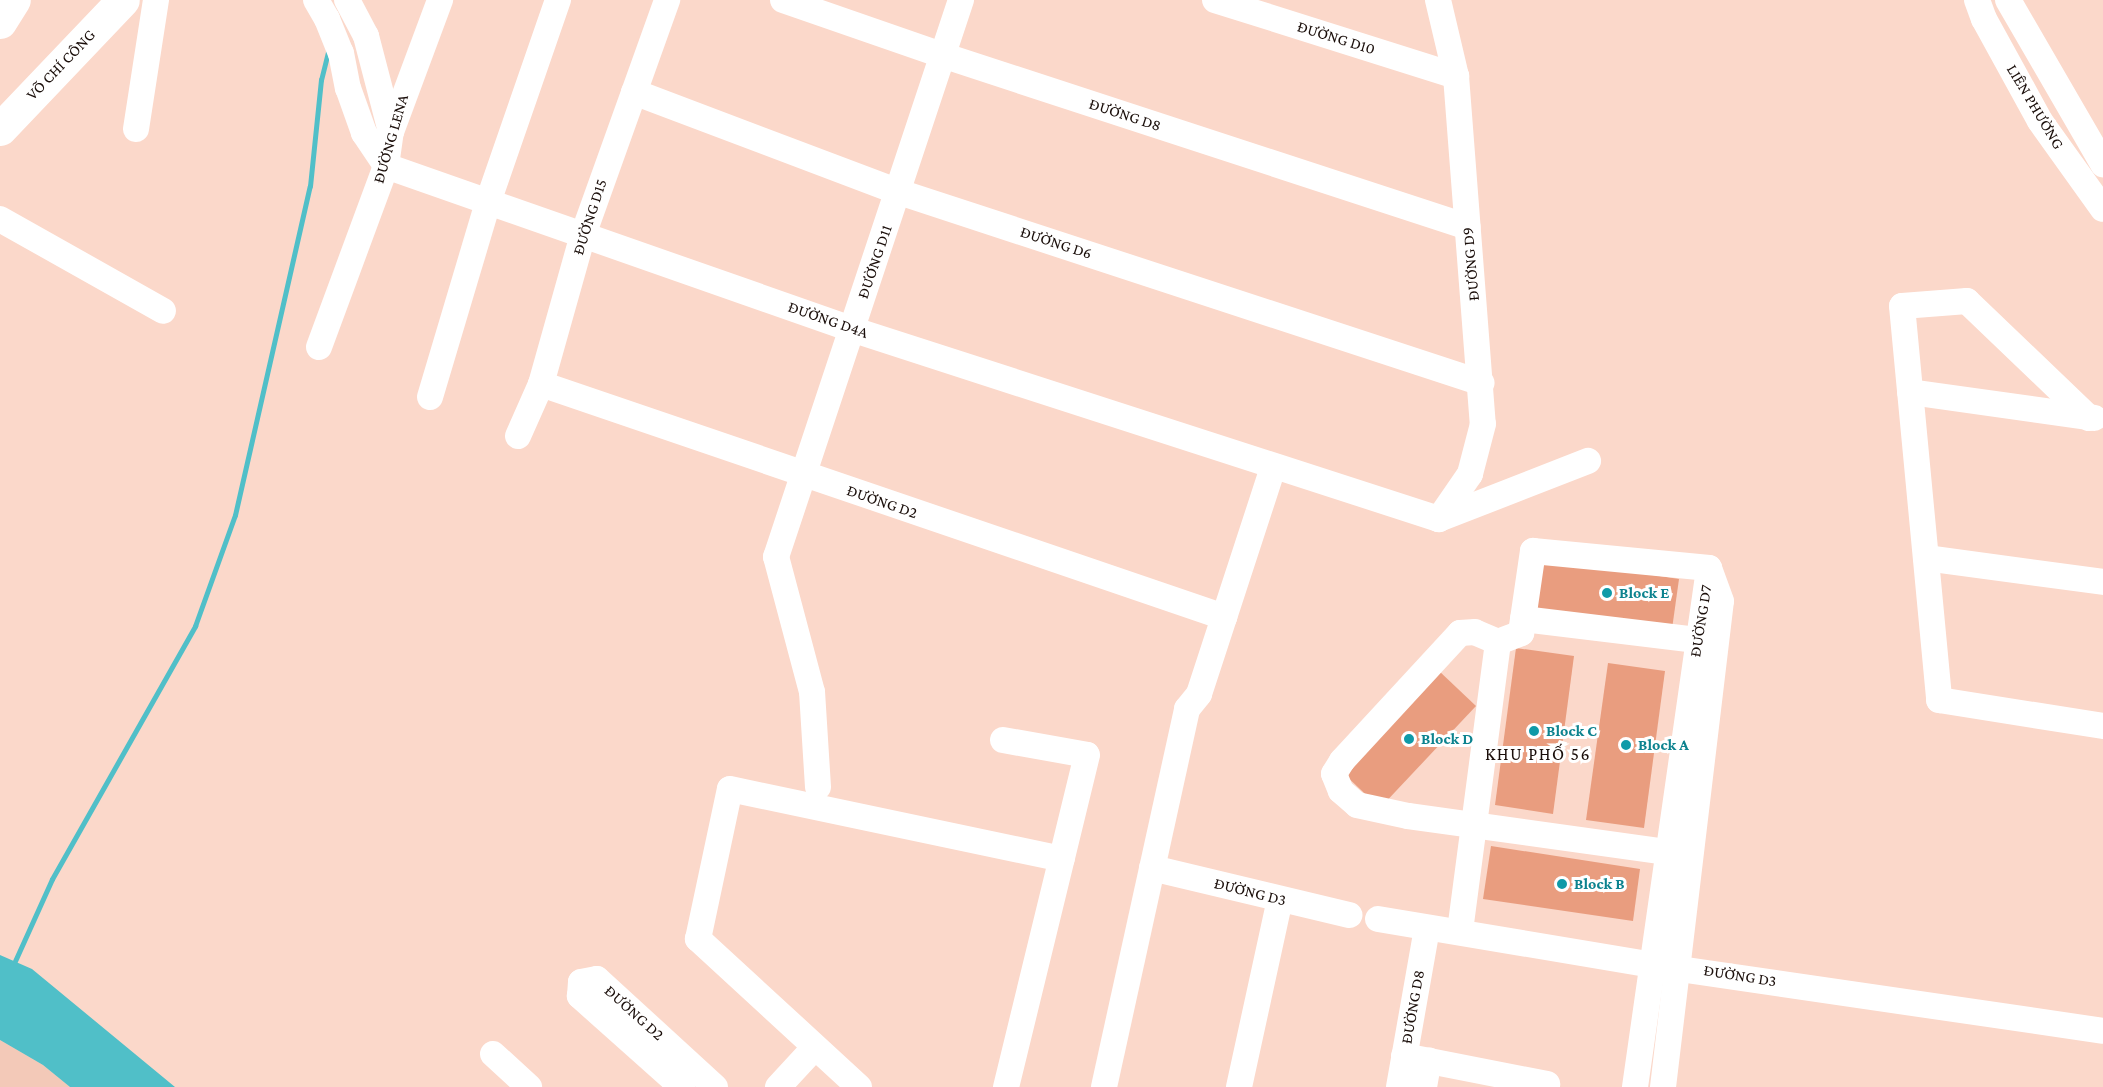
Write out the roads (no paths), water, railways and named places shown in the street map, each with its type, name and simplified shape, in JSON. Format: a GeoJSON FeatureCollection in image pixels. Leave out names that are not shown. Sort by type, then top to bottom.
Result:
{"type":"FeatureCollection","features":[{"type":"Feature","properties":{"kind":"highway"},"geometry":{"type":"LineString","coordinates":[[0,22],[14,0]]}},
{"type":"Feature","properties":{"kind":"highway","name":"VÕ CHÍ CÔNG"},"geometry":{"type":"LineString","coordinates":[[0,129],[123,0]]}},
{"type":"Feature","properties":{"kind":"street"},"geometry":{"type":"LineString","coordinates":[[136,129],[156,0]]}},
{"type":"Feature","properties":{"kind":"street"},"geometry":{"type":"LineString","coordinates":[[316,0],[327,19],[341,53],[348,88],[364,133],[386,166]]}},
{"type":"Feature","properties":{"kind":"street"},"geometry":{"type":"LineString","coordinates":[[347,0],[366,36],[392,132]]}},
{"type":"Feature","properties":{"kind":"street","name":"ĐƯỜNG LENA"},"geometry":{"type":"LineString","coordinates":[[319,347],[386,166],[392,132],[440,0]]}},
{"type":"Feature","properties":{"kind":"street"},"geometry":{"type":"LineString","coordinates":[[430,397],[488,202],[558,0]]}},
{"type":"Feature","properties":{"kind":"street","name":"ĐƯỜNG D15"},"geometry":{"type":"LineString","coordinates":[[518,436],[541,384],[582,235],[667,0]]}},
{"type":"Feature","properties":{"kind":"street","name":"ĐƯỜNG D8"},"geometry":{"type":"LineString","coordinates":[[783,0],[942,55],[1468,227]]}},
{"type":"Feature","properties":{"kind":"street","name":"ĐƯỜNG D11"},"geometry":{"type":"LineString","coordinates":[[818,787],[812,692],[776,557],[961,0]]}},
{"type":"Feature","properties":{"kind":"street","name":"ĐƯỜNG D10"},"geometry":{"type":"LineString","coordinates":[[1215,0],[1456,76]]}},
{"type":"Feature","properties":{"kind":"street","name":"ĐƯỜNG D9"},"geometry":{"type":"LineString","coordinates":[[1438,0],[1456,76],[1482,382],[1483,424],[1470,474],[1439,519]]}},
{"type":"Feature","properties":{"kind":"street","name":"LIÊN PHƯỜNG"},"geometry":{"type":"LineString","coordinates":[[1977,0],[1984,19],[2040,121],[2103,209]]}},
{"type":"Feature","properties":{"kind":"street","name":"LIÊN PHƯỜNG"},"geometry":{"type":"LineString","coordinates":[[2008,0],[2103,164]]}},
{"type":"Feature","properties":{"kind":"street","name":"ĐƯỜNG D6"},"geometry":{"type":"LineString","coordinates":[[634,92],[899,192],[1482,382]]}},
{"type":"Feature","properties":{"kind":"street","name":"ĐƯỜNG D4A"},"geometry":{"type":"LineString","coordinates":[[386,166],[851,329],[1439,519]]}},
{"type":"Feature","properties":{"kind":"street"},"geometry":{"type":"LineString","coordinates":[[2,224],[163,311]]}},
{"type":"Feature","properties":{"kind":"street"},"geometry":{"type":"LineString","coordinates":[[2096,419],[1967,302],[1902,306],[1939,700],[2103,726]]}},
{"type":"Feature","properties":{"kind":"street","name":"ĐƯỜNG D2"},"geometry":{"type":"LineString","coordinates":[[541,384],[1224,617]]}},
{"type":"Feature","properties":{"kind":"street"},"geometry":{"type":"LineString","coordinates":[[1910,392],[2096,419]]}},
{"type":"Feature","properties":{"kind":"street"},"geometry":{"type":"LineString","coordinates":[[1439,519],[1587,461]]}},
{"type":"Feature","properties":{"kind":"street"},"geometry":{"type":"LineString","coordinates":[[1104,1087],[1159,870],[1204,714],[1199,693],[1273,467]]}},
{"type":"Feature","properties":{"kind":"street"},"geometry":{"type":"LineString","coordinates":[[1668,852],[1473,826],[1357,805],[1341,791],[1334,774],[1342,761],[1460,633],[1475,632],[1498,642],[1521,633],[1533,551],[1709,568]]}},
{"type":"Feature","properties":{"kind":"street"},"geometry":{"type":"LineString","coordinates":[[1926,558],[2103,582]]}},
{"type":"Feature","properties":{"kind":"street","name":"ĐƯỜNG D7"},"geometry":{"type":"LineString","coordinates":[[1663,1087],[1668,852],[1709,568]]}},
{"type":"Feature","properties":{"kind":"street","name":"ĐƯỜNG D7"},"geometry":{"type":"LineString","coordinates":[[1635,1087],[1664,966],[1721,601],[1709,568]]}},
{"type":"Feature","properties":{"kind":"street"},"geometry":{"type":"LineString","coordinates":[[1523,619],[1697,640]]}},
{"type":"Feature","properties":{"kind":"street"},"geometry":{"type":"LineString","coordinates":[[1460,931],[1498,642]]}},
{"type":"Feature","properties":{"kind":"street"},"geometry":{"type":"LineString","coordinates":[[1003,740],[1087,755],[1006,1087]]}},
{"type":"Feature","properties":{"kind":"street"},"geometry":{"type":"LineString","coordinates":[[859,1087],[698,939],[730,789],[1062,859]]}},
{"type":"Feature","properties":{"kind":"street"},"geometry":{"type":"LineString","coordinates":[[1120,1087],[1159,870]]}},
{"type":"Feature","properties":{"kind":"street","name":"ĐƯỜNG D3"},"geometry":{"type":"LineString","coordinates":[[1159,870],[1349,915]]}},
{"type":"Feature","properties":{"kind":"street"},"geometry":{"type":"LineString","coordinates":[[1239,1087],[1280,899]]}},
{"type":"Feature","properties":{"kind":"street","name":"ĐƯỜNG D3"},"geometry":{"type":"LineString","coordinates":[[1378,919],[1664,966],[2103,1031]]}},
{"type":"Feature","properties":{"kind":"street","name":"ĐƯỜNG D8"},"geometry":{"type":"LineString","coordinates":[[1398,1087],[1427,927]]}},
{"type":"Feature","properties":{"kind":"street","name":"ĐƯỜNG D2"},"geometry":{"type":"LineString","coordinates":[[682,1087],[580,996],[581,982],[597,979],[715,1087]]}},
{"type":"Feature","properties":{"kind":"street"},"geometry":{"type":"LineString","coordinates":[[778,1087],[815,1047]]}},
{"type":"Feature","properties":{"kind":"street"},"geometry":{"type":"LineString","coordinates":[[493,1054],[529,1087]]}},
{"type":"Feature","properties":{"kind":"street"},"geometry":{"type":"LineString","coordinates":[[1404,1056],[1430,1060],[1505,1081],[1547,1084]]}},
{"type":"Feature","properties":{"kind":"street","name":"ĐƯỜNG D8"},"geometry":{"type":"LineString","coordinates":[[1424,1087],[1430,1060]]}},
{"type":"Feature","properties":{"kind":"water"},"geometry":{"type":"Polygon","coordinates":[[[0,955],[32,969],[175,1087],[70,1087],[43,1065],[0,1040],[0,955]]]}},
{"type":"Feature","properties":{"kind":"waterway"},"geometry":{"type":"LineString","coordinates":[[15,961],[52,879],[195,626],[235,515],[310,186],[321,80],[329,48]]}},
{"type":"Feature","properties":{"kind":"place","name":"Block E"},"geometry":{"type":"Point","coordinates":[1607,593]}},
{"type":"Feature","properties":{"kind":"place","name":"Block C"},"geometry":{"type":"Point","coordinates":[1534,731]}},
{"type":"Feature","properties":{"kind":"place","name":"Block D"},"geometry":{"type":"Point","coordinates":[1409,739]}},
{"type":"Feature","properties":{"kind":"place","name":"Block A"},"geometry":{"type":"Point","coordinates":[1626,745]}},
{"type":"Feature","properties":{"kind":"place","name":"Block B"},"geometry":{"type":"Point","coordinates":[1562,884]}},
{"type":"Feature","properties":{"kind":"district","name":"KHU PHỐ 56"},"geometry":{"type":"Point","coordinates":[1538,754]}}]}
